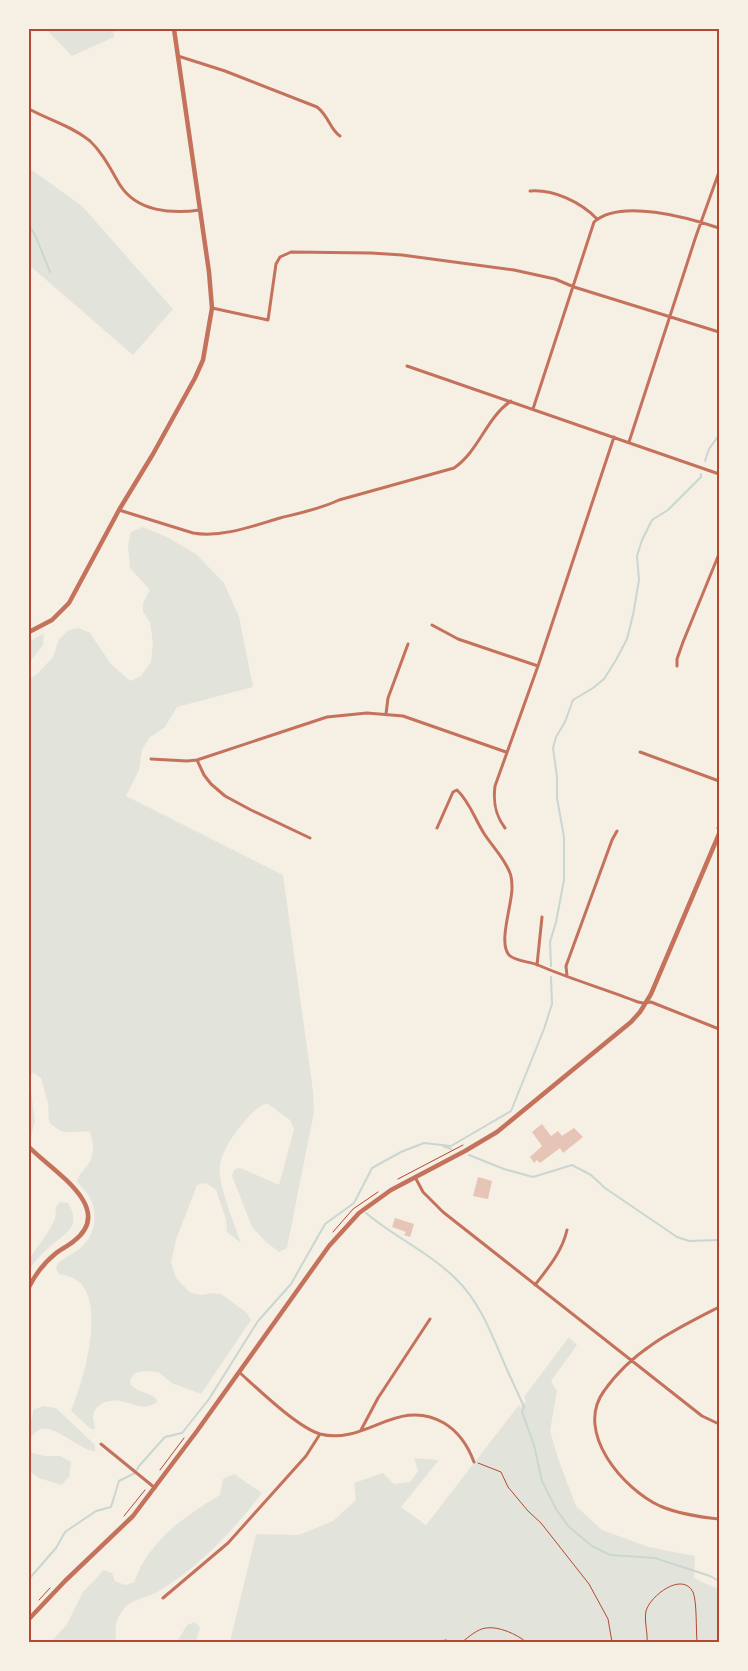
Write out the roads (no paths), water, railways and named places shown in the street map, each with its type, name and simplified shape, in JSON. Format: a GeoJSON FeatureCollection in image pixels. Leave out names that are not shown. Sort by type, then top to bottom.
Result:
{"type":"FeatureCollection","features":[{"type":"Feature","properties":{"kind":"street"},"geometry":{"type":"LineString","coordinates":[[29,632],[52,620],[68,603],[119,510],[153,454],[203,360],[212,308],[209,272],[174,29]]}},
{"type":"Feature","properties":{"kind":"street"},"geometry":{"type":"LineString","coordinates":[[177,56],[225,71],[317,107],[327,117],[333,130],[340,136]]}},
{"type":"Feature","properties":{"kind":"street"},"geometry":{"type":"LineString","coordinates":[[29,109],[76,131],[92,142],[106,160],[122,188],[132,199],[153,209],[168,212],[201,210]]}},
{"type":"Feature","properties":{"kind":"street"},"geometry":{"type":"LineString","coordinates":[[629,442],[719,172]]}},
{"type":"Feature","properties":{"kind":"street"},"geometry":{"type":"LineString","coordinates":[[530,191],[539,190],[553,193],[586,209],[597,219]]}},
{"type":"Feature","properties":{"kind":"street"},"geometry":{"type":"LineString","coordinates":[[533,409],[574,287],[591,227],[597,219],[611,213],[633,211],[663,214],[719,228]]}},
{"type":"Feature","properties":{"kind":"street"},"geometry":{"type":"LineString","coordinates":[[212,308],[268,320],[277,261],[285,254],[291,252],[371,253],[402,255],[540,275],[719,332]]}},
{"type":"Feature","properties":{"kind":"street"},"geometry":{"type":"LineString","coordinates":[[408,366],[719,474]]}},
{"type":"Feature","properties":{"kind":"street"},"geometry":{"type":"LineString","coordinates":[[119,510],[193,534],[202,535],[256,525],[325,506],[339,500],[454,468],[467,457],[498,412],[511,401]]}},
{"type":"Feature","properties":{"kind":"street"},"geometry":{"type":"LineString","coordinates":[[505,828],[497,816],[494,795],[495,786],[538,666],[614,436]]}},
{"type":"Feature","properties":{"kind":"street"},"geometry":{"type":"LineString","coordinates":[[676,666],[683,642],[699,607],[719,554]]}},
{"type":"Feature","properties":{"kind":"street"},"geometry":{"type":"LineString","coordinates":[[432,625],[458,639],[538,666]]}},
{"type":"Feature","properties":{"kind":"street"},"geometry":{"type":"LineString","coordinates":[[386,714],[388,698],[408,644]]}},
{"type":"Feature","properties":{"kind":"street"},"geometry":{"type":"LineString","coordinates":[[151,759],[197,760],[327,717],[349,714],[403,716],[506,752]]}},
{"type":"Feature","properties":{"kind":"street"},"geometry":{"type":"LineString","coordinates":[[640,752],[719,781]]}},
{"type":"Feature","properties":{"kind":"street"},"geometry":{"type":"LineString","coordinates":[[197,760],[204,776],[225,796],[310,838]]}},
{"type":"Feature","properties":{"kind":"street"},"geometry":{"type":"LineString","coordinates":[[437,828],[453,792],[457,790],[466,801],[484,834],[506,864],[510,873],[512,892],[506,928],[506,950],[512,957],[638,1002],[652,1002],[719,1029]]}},
{"type":"Feature","properties":{"kind":"street"},"geometry":{"type":"LineString","coordinates":[[568,976],[566,966],[617,831]]}},
{"type":"Feature","properties":{"kind":"street"},"geometry":{"type":"LineString","coordinates":[[29,1619],[65,1580],[118,1532],[155,1488],[329,1246],[348,1224],[369,1204],[477,1144],[510,1123],[584,1059],[631,1022],[647,1003],[718,833]]}},
{"type":"Feature","properties":{"kind":"street"},"geometry":{"type":"LineString","coordinates":[[537,965],[542,917]]}},
{"type":"Feature","properties":{"kind":"street"},"geometry":{"type":"LineString","coordinates":[[29,1147],[83,1198],[88,1212],[88,1220],[84,1232],[73,1243],[54,1254],[46,1262],[29,1287]]}},
{"type":"Feature","properties":{"kind":"street"},"geometry":{"type":"LineString","coordinates":[[415,1177],[423,1192],[443,1212],[702,1416],[719,1424]]}},
{"type":"Feature","properties":{"kind":"street"},"geometry":{"type":"LineString","coordinates":[[535,1285],[562,1247],[567,1230]]}},
{"type":"Feature","properties":{"kind":"street"},"geometry":{"type":"LineString","coordinates":[[719,1307],[675,1329],[623,1367],[603,1391],[596,1408],[595,1427],[606,1455],[623,1479],[645,1498],[672,1511],[719,1519]]}},
{"type":"Feature","properties":{"kind":"street"},"geometry":{"type":"LineString","coordinates":[[361,1430],[378,1398],[430,1319]]}},
{"type":"Feature","properties":{"kind":"street"},"geometry":{"type":"LineString","coordinates":[[239,1372],[304,1426],[320,1434],[342,1436],[402,1416],[429,1416],[455,1431],[466,1445],[474,1462]]}},
{"type":"Feature","properties":{"kind":"street"},"geometry":{"type":"LineString","coordinates":[[163,1598],[228,1543],[306,1456],[320,1434]]}},
{"type":"Feature","properties":{"kind":"street"},"geometry":{"type":"LineString","coordinates":[[100,1444],[155,1488]]}},
{"type":"Feature","properties":{"kind":"waterway"},"geometry":{"type":"LineString","coordinates":[[29,225],[50,272]]}},
{"type":"Feature","properties":{"kind":"waterway"},"geometry":{"type":"LineString","coordinates":[[705,461],[709,449],[719,435]]}},
{"type":"Feature","properties":{"kind":"waterway"},"geometry":{"type":"LineString","coordinates":[[551,966],[550,942],[564,880],[564,837],[557,798],[557,777],[553,748],[556,737],[565,722],[573,700],[604,679],[627,639],[639,580],[637,556],[642,540],[652,520],[668,510],[701,477],[701,474]]}},
{"type":"Feature","properties":{"kind":"waterway"},"geometry":{"type":"LineString","coordinates":[[29,1579],[56,1548],[65,1532],[96,1511],[111,1507],[119,1481],[135,1473],[165,1437],[182,1433],[209,1399],[258,1321],[291,1284],[325,1224],[354,1203],[372,1168],[401,1152],[424,1143],[451,1146],[511,1111],[552,1004],[551,977]]}},
{"type":"Feature","properties":{"kind":"waterway"},"geometry":{"type":"LineString","coordinates":[[443,1146],[451,1149]]}},
{"type":"Feature","properties":{"kind":"waterway"},"geometry":{"type":"LineString","coordinates":[[469,1155],[504,1169],[533,1177],[572,1165],[591,1175],[605,1188],[677,1237],[689,1241],[719,1240]]}},
{"type":"Feature","properties":{"kind":"waterway"},"geometry":{"type":"LineString","coordinates":[[366,1213],[446,1269],[479,1308],[524,1407],[522,1412],[534,1445],[542,1481],[556,1509],[569,1527],[592,1546],[610,1555],[655,1558],[710,1576],[719,1581]]}}]}
